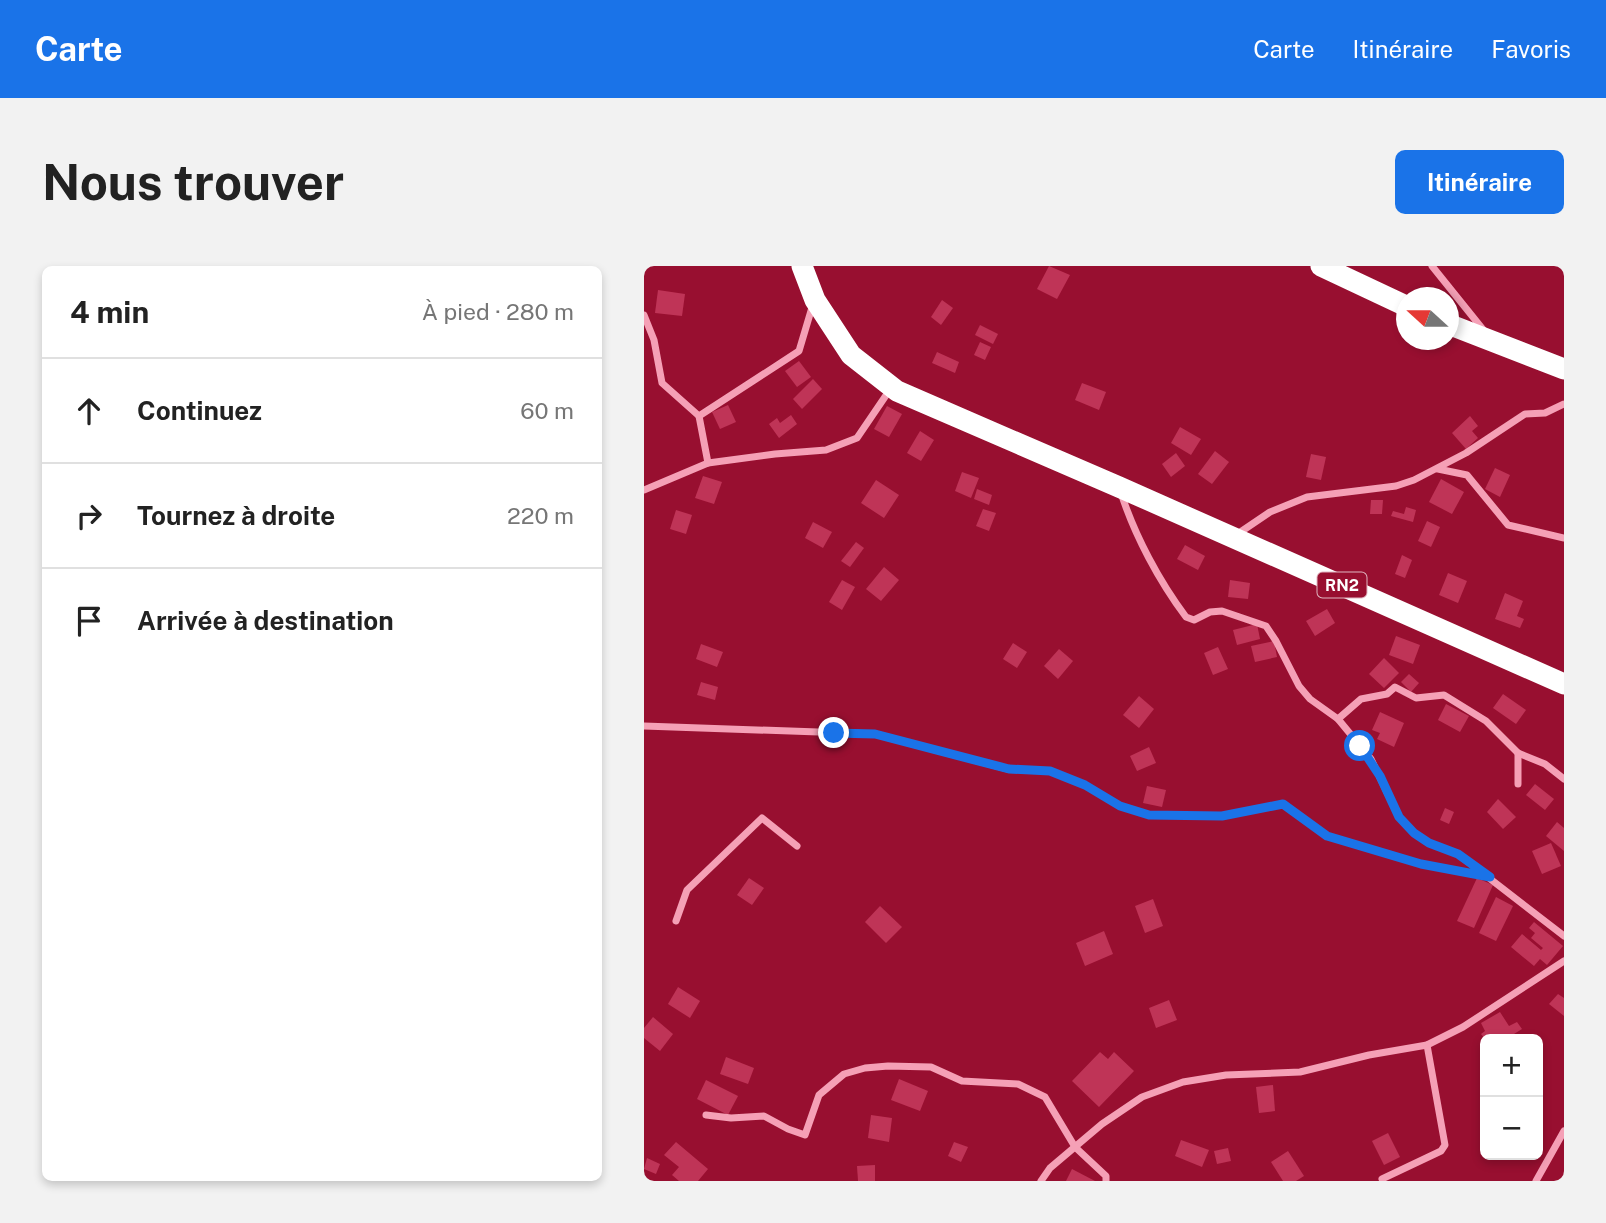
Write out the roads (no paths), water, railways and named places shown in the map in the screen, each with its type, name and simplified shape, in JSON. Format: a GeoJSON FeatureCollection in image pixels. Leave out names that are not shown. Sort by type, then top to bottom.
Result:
{"type":"FeatureCollection","features":[{"type":"Feature","properties":{"kind":"highway","name":"RN2"},"geometry":{"type":"LineString","coordinates":[[802,266],[815,300],[851,355],[897,391],[1564,684]]}},
{"type":"Feature","properties":{"kind":"highway"},"geometry":{"type":"LineString","coordinates":[[1321,266],[1396,301]]}},
{"type":"Feature","properties":{"kind":"highway"},"geometry":{"type":"LineString","coordinates":[[1459,328],[1564,369]]}},
{"type":"Feature","properties":{"kind":"street"},"geometry":{"type":"LineString","coordinates":[[1432,266],[1492,341]]}},
{"type":"Feature","properties":{"kind":"street"},"geometry":{"type":"LineString","coordinates":[[699,416],[799,351],[815,300]]}},
{"type":"Feature","properties":{"kind":"street"},"geometry":{"type":"LineString","coordinates":[[644,315],[654,340],[662,383],[699,416],[708,463]]}},
{"type":"Feature","properties":{"kind":"street"},"geometry":{"type":"LineString","coordinates":[[644,490],[708,463],[827,450],[857,438],[891,387]]}},
{"type":"Feature","properties":{"kind":"street"},"geometry":{"type":"LineString","coordinates":[[1232,538],[1270,512],[1307,497],[1396,486],[1414,481],[1438,469],[1525,414],[1545,413],[1564,404]]}},
{"type":"Feature","properties":{"kind":"street"},"geometry":{"type":"LineString","coordinates":[[1438,469],[1467,475],[1508,526],[1564,538]]}},
{"type":"Feature","properties":{"kind":"street"},"geometry":{"type":"LineString","coordinates":[[1119,487],[1127,511],[1154,566],[1186,617],[1194,620],[1210,612],[1222,611],[1266,626],[1299,685],[1310,699],[1338,719],[1371,759],[1399,817],[1414,833],[1429,843],[1458,854],[1564,936]]}},
{"type":"Feature","properties":{"kind":"street"},"geometry":{"type":"LineString","coordinates":[[1338,719],[1361,699],[1387,694],[1395,687],[1416,698],[1444,695],[1486,721],[1518,753],[1545,764],[1564,779]]}},
{"type":"Feature","properties":{"kind":"street"},"geometry":{"type":"LineString","coordinates":[[644,726],[875,734],[1009,769],[1050,771],[1085,785],[1120,806],[1149,815],[1222,816],[1283,804],[1327,836],[1421,864],[1490,877]]}},
{"type":"Feature","properties":{"kind":"street"},"geometry":{"type":"LineString","coordinates":[[1518,753],[1518,784]]}},
{"type":"Feature","properties":{"kind":"street"},"geometry":{"type":"LineString","coordinates":[[676,921],[687,890],[762,818],[797,846]]}},
{"type":"Feature","properties":{"kind":"street"},"geometry":{"type":"LineString","coordinates":[[1041,1181],[1050,1168],[1102,1124],[1142,1097],[1183,1082],[1226,1075],[1300,1072],[1369,1055],[1427,1045],[1463,1027],[1564,961]]}},
{"type":"Feature","properties":{"kind":"street"},"geometry":{"type":"LineString","coordinates":[[1382,1179],[1441,1151],[1446,1145],[1427,1045]]}},
{"type":"Feature","properties":{"kind":"street"},"geometry":{"type":"LineString","coordinates":[[706,1115],[731,1118],[764,1116],[806,1135],[819,1096],[844,1074],[865,1068],[888,1066],[931,1067],[962,1081],[1018,1084],[1045,1097],[1075,1147],[1106,1176],[1106,1181]]}},
{"type":"Feature","properties":{"kind":"street"},"geometry":{"type":"LineString","coordinates":[[1536,1181],[1564,1131]]}}]}
